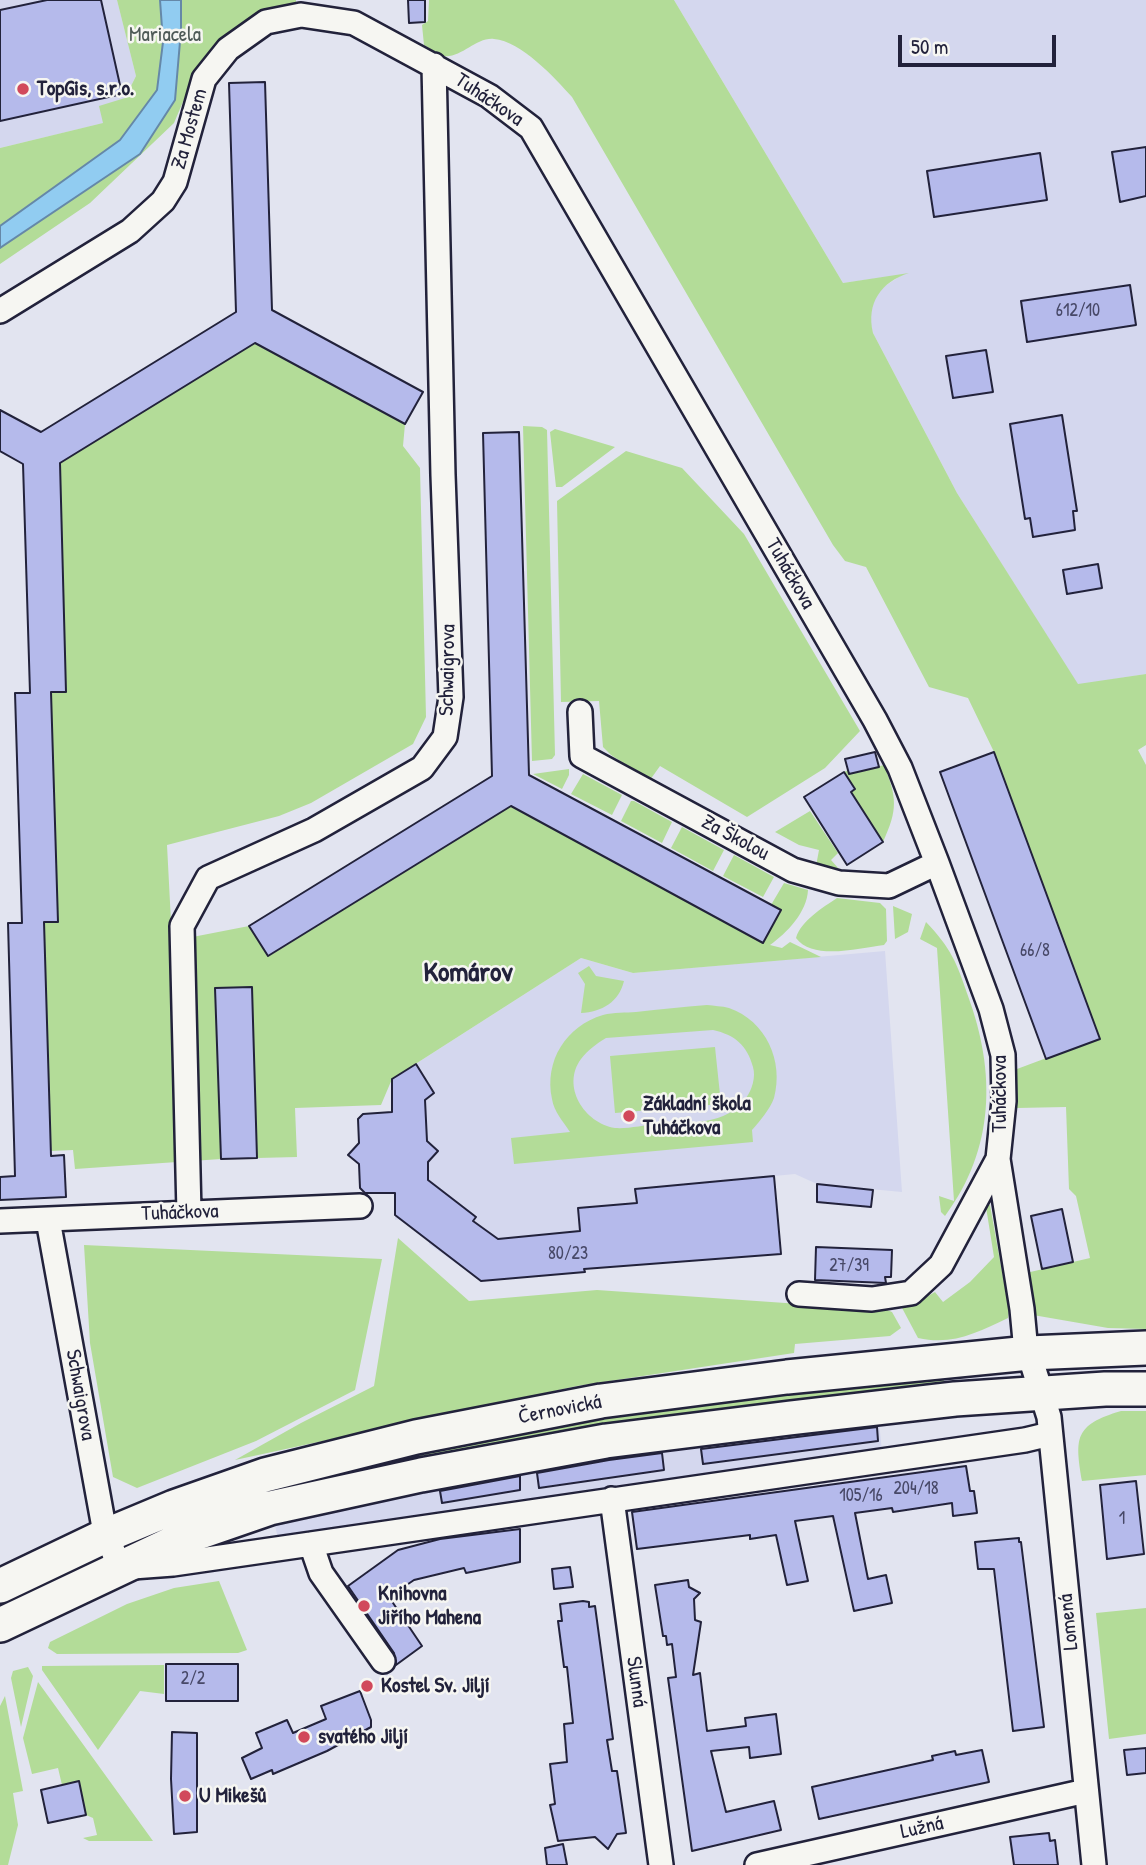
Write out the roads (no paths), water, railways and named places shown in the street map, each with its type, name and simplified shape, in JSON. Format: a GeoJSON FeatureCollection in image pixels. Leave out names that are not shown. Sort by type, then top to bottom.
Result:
{"type":"FeatureCollection","features":[{"type":"Feature","properties":{"kind":"main road","name":"Černovická"},"geometry":{"type":"LineString","coordinates":[[0,1625],[186,1537],[270,1508],[421,1475],[619,1440],[955,1399],[1146,1348]]}},
{"type":"Feature","properties":{"kind":"main road","name":"Černovická"},"geometry":{"type":"LineString","coordinates":[[0,1586],[107,1535],[174,1507],[265,1475],[416,1437],[601,1401],[787,1377],[1036,1376],[1105,1389],[1146,1390]]}},
{"type":"Feature","properties":{"kind":"street","name":"Za Mostem"},"geometry":{"type":"LineString","coordinates":[[0,311],[130,231],[163,201],[175,182],[204,79],[228,49],[266,22],[302,15],[354,23],[434,65]]}},
{"type":"Feature","properties":{"kind":"street","name":"Schwaigrova"},"geometry":{"type":"LineString","coordinates":[[189,1213],[183,926],[208,878],[314,830],[422,768],[445,737],[451,697],[434,65]]}},
{"type":"Feature","properties":{"kind":"street","name":"Tuháčkova"},"geometry":{"type":"LineString","coordinates":[[434,65],[489,96],[530,128],[875,720],[900,768],[991,1009],[1003,1055],[1004,1101],[998,1159],[1023,1309],[1025,1341],[1036,1376]]}},
{"type":"Feature","properties":{"kind":"street","name":"Za Školou"},"geometry":{"type":"LineString","coordinates":[[580,712],[582,756],[793,870],[839,883],[889,886],[936,863]]}},
{"type":"Feature","properties":{"kind":"street","name":"Tuháčkova"},"geometry":{"type":"LineString","coordinates":[[799,1294],[872,1299],[911,1293],[941,1265],[998,1159]]}},
{"type":"Feature","properties":{"kind":"street","name":"Tuháčkova"},"geometry":{"type":"LineString","coordinates":[[0,1221],[360,1206]]}},
{"type":"Feature","properties":{"kind":"street","name":"Schwaigrova"},"geometry":{"type":"LineString","coordinates":[[48,1220],[99,1501],[107,1535],[119,1567]]}},
{"type":"Feature","properties":{"kind":"street","name":"Lomená"},"geometry":{"type":"LineString","coordinates":[[1036,1376],[1049,1417],[1094,1865]]}},
{"type":"Feature","properties":{"kind":"street","name":"Černovická"},"geometry":{"type":"LineString","coordinates":[[119,1567],[173,1564],[1025,1440],[1050,1434]]}},
{"type":"Feature","properties":{"kind":"street","name":"Slunná"},"geometry":{"type":"LineString","coordinates":[[612,1499],[661,1865]]}},
{"type":"Feature","properties":{"kind":"street"},"geometry":{"type":"LineString","coordinates":[[311,1544],[321,1573],[383,1661]]}},
{"type":"Feature","properties":{"kind":"street","name":"Lužná"},"geometry":{"type":"LineString","coordinates":[[757,1865],[1086,1791]]}},
{"type":"Feature","properties":{"kind":"water"},"geometry":{"type":"Polygon","coordinates":[[[160,0],[181,0],[175,100],[140,154],[0,248],[0,226],[120,140],[157,90],[163,42],[160,0]]]}},
{"type":"Feature","properties":{"kind":"place","name":"TopGis, s.r.o."},"geometry":{"type":"Point","coordinates":[23,89]}},
{"type":"Feature","properties":{"kind":"place","name":"Základní škola Tuháčkova"},"geometry":{"type":"Point","coordinates":[629,1116]}},
{"type":"Feature","properties":{"kind":"place","name":"Knihovna Jiřího Mahena"},"geometry":{"type":"Point","coordinates":[364,1606]}},
{"type":"Feature","properties":{"kind":"place","name":"Kostel Sv. Jiljí"},"geometry":{"type":"Point","coordinates":[367,1686]}},
{"type":"Feature","properties":{"kind":"place","name":"svatého Jiljí"},"geometry":{"type":"Point","coordinates":[304,1737]}},
{"type":"Feature","properties":{"kind":"place","name":"U Mikešů"},"geometry":{"type":"Point","coordinates":[185,1796]}},
{"type":"Feature","properties":{"kind":"district","name":"Komárov"},"geometry":{"type":"Point","coordinates":[468,974]}},
{"type":"Feature","properties":{"kind":"park label","name":"Mariacela"},"geometry":{"type":"Point","coordinates":[165,35]}}]}
